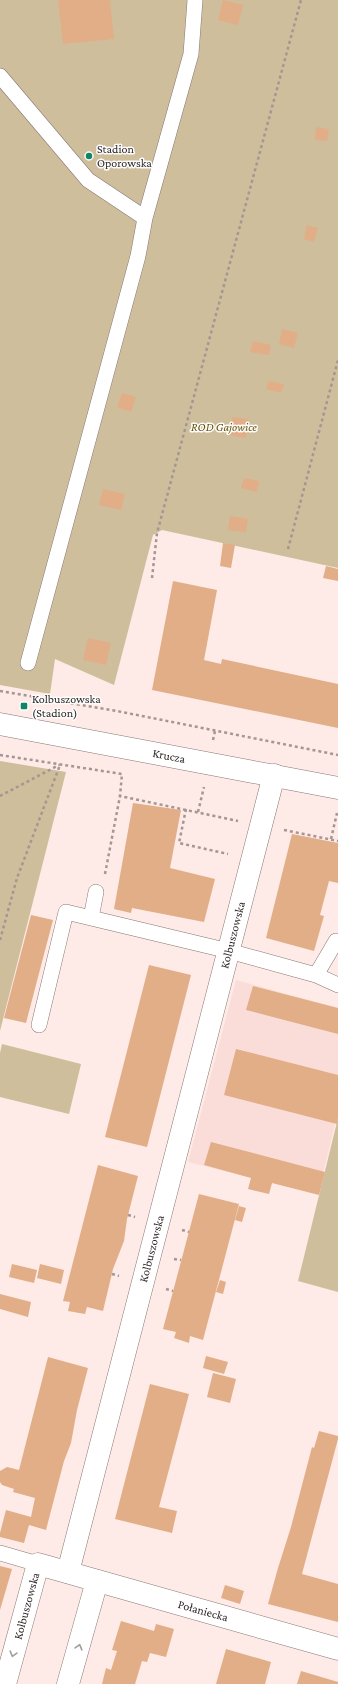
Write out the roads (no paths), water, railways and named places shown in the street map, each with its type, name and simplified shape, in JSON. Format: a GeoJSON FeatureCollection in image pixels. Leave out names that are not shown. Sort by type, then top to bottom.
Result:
{"type":"FeatureCollection","features":[{"type":"Feature","properties":{"kind":"street","name":"Krucza"},"geometry":{"type":"LineString","coordinates":[[0,724],[338,788]]}},
{"type":"Feature","properties":{"kind":"street","name":"Kolbuszowska"},"geometry":{"type":"LineString","coordinates":[[5,1684],[38,1564],[68,1572],[274,775]]}},
{"type":"Feature","properties":{"kind":"street","name":"Połaniecka"},"geometry":{"type":"LineString","coordinates":[[68,1572],[97,1582],[338,1649]]}},
{"type":"Feature","properties":{"kind":"street"},"geometry":{"type":"LineString","coordinates":[[68,1684],[97,1582]]}},
{"type":"Feature","properties":{"kind":"lane"},"geometry":{"type":"LineString","coordinates":[[28,663],[138,256],[145,218],[191,54],[194,0]]}},
{"type":"Feature","properties":{"kind":"lane"},"geometry":{"type":"LineString","coordinates":[[0,76],[88,180],[145,218]]}},
{"type":"Feature","properties":{"kind":"lane"},"geometry":{"type":"LineString","coordinates":[[91,918],[96,892]]}},
{"type":"Feature","properties":{"kind":"lane"},"geometry":{"type":"LineString","coordinates":[[39,1026],[66,912],[229,951],[316,974],[338,985]]}},
{"type":"Feature","properties":{"kind":"lane"},"geometry":{"type":"LineString","coordinates":[[316,974],[336,941],[338,942]]}},
{"type":"Feature","properties":{"kind":"lane"},"geometry":{"type":"LineString","coordinates":[[0,1553],[38,1564]]}},
{"type":"Feature","properties":{"kind":"place","name":"Stadion Oporowska"},"geometry":{"type":"Point","coordinates":[89,156]}},
{"type":"Feature","properties":{"kind":"place","name":"Kolbuszowska (Stadion)"},"geometry":{"type":"Point","coordinates":[24,706]}},
{"type":"Feature","properties":{"kind":"park label","name":"ROD Gajowice"},"geometry":{"type":"Point","coordinates":[224,427]}}]}
